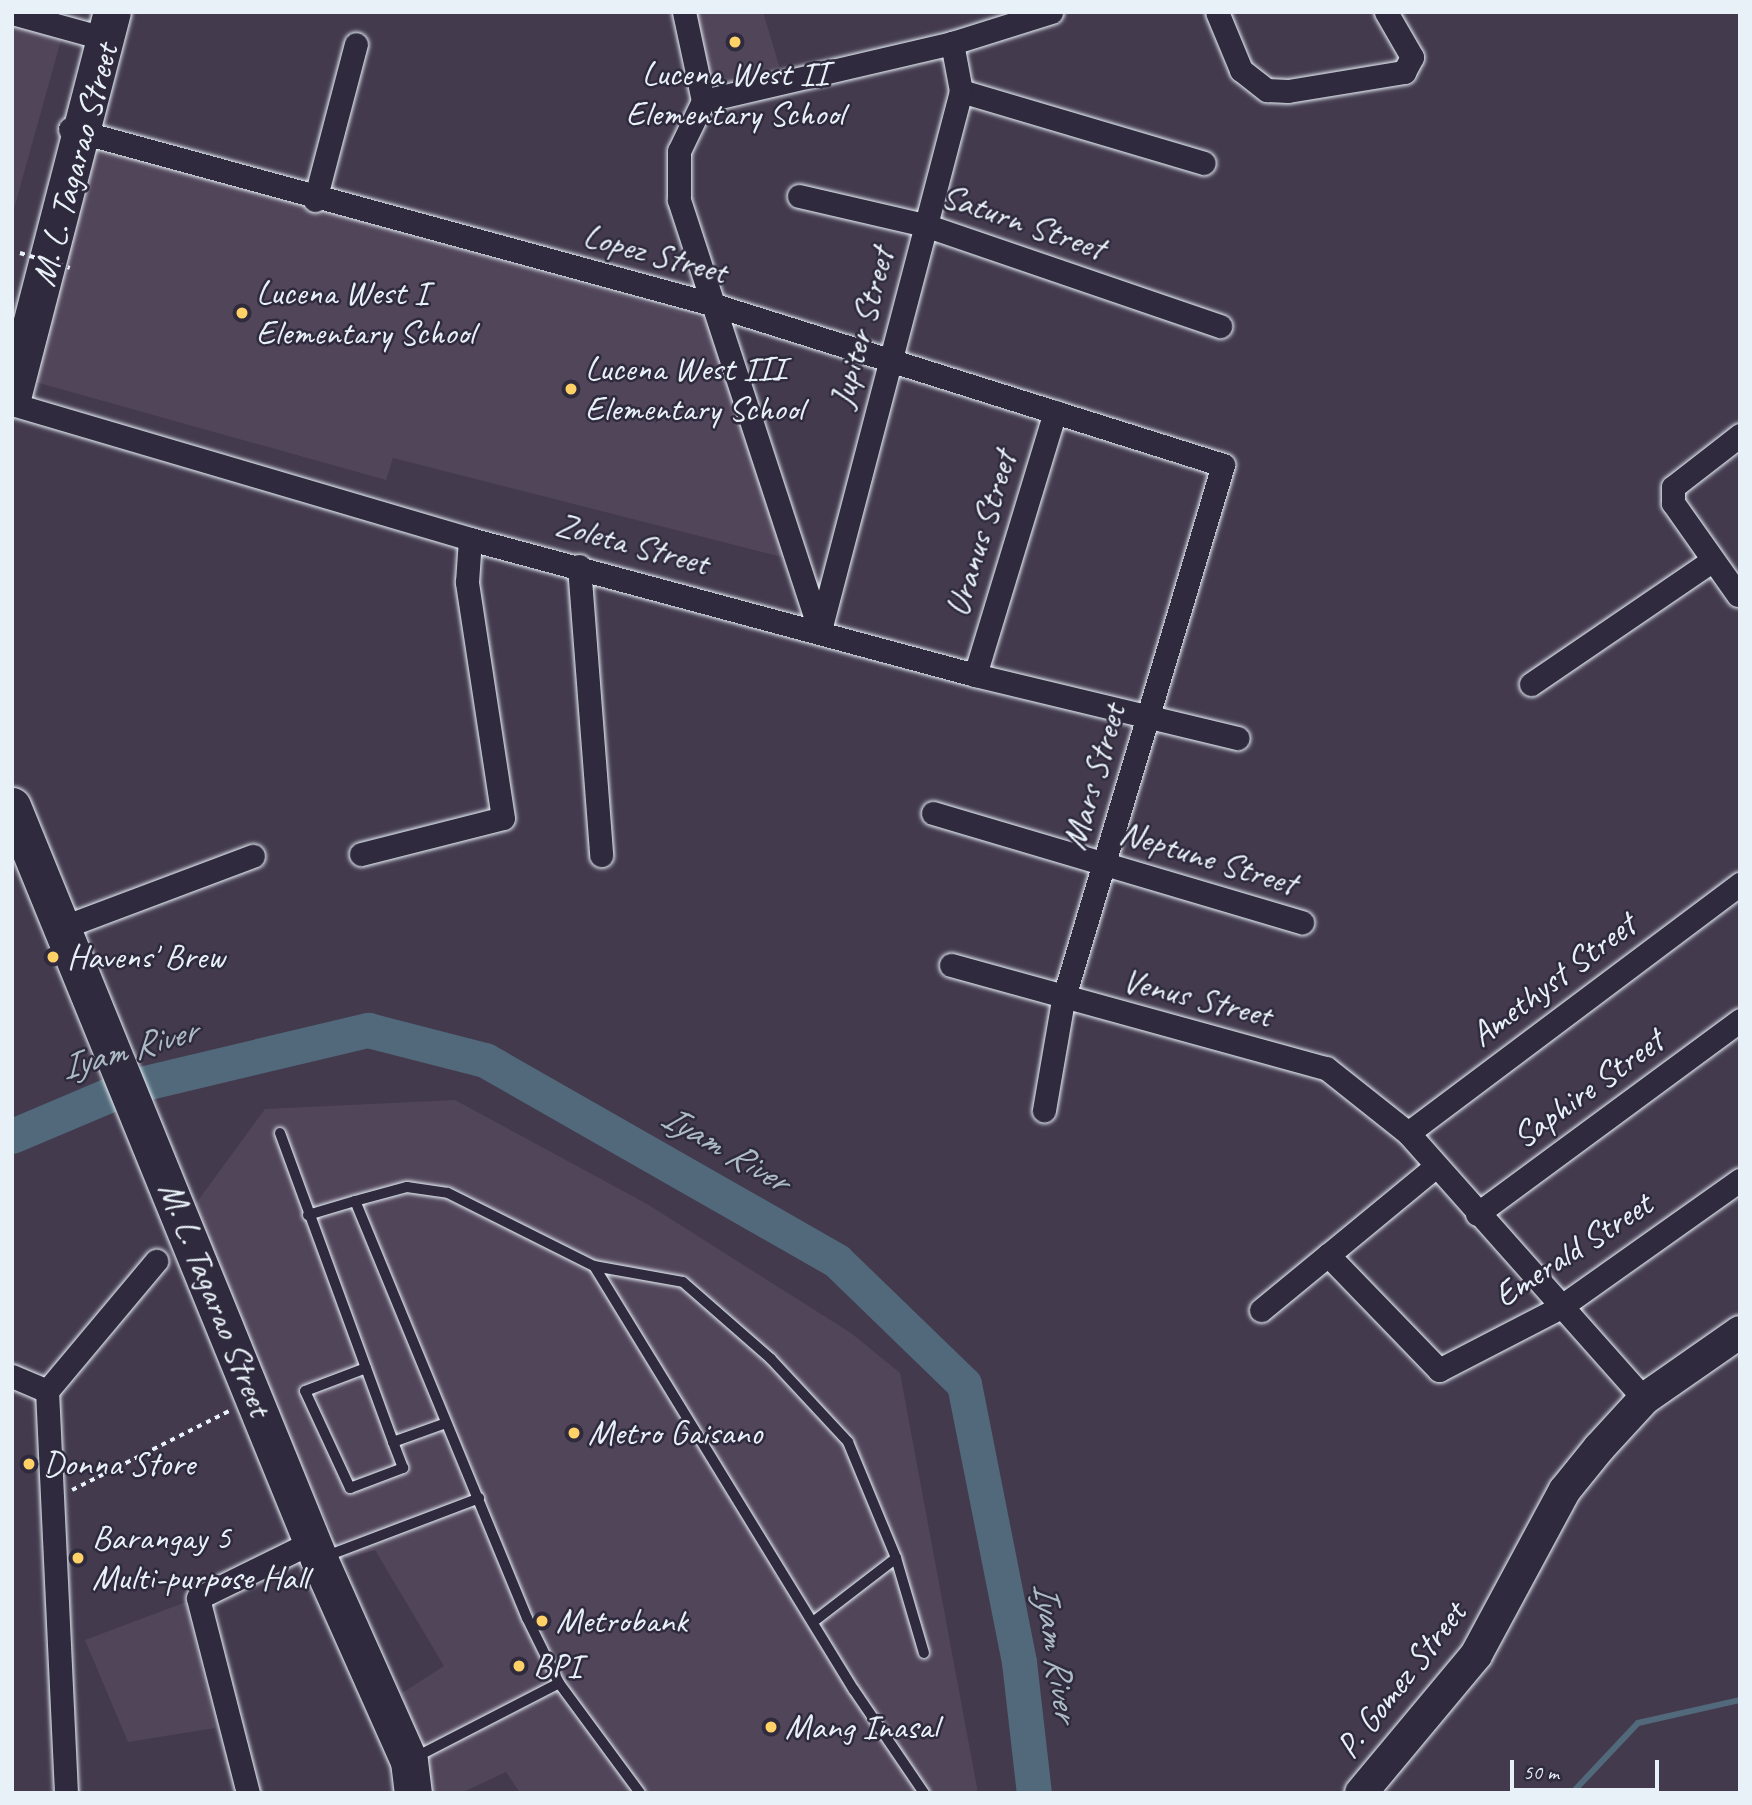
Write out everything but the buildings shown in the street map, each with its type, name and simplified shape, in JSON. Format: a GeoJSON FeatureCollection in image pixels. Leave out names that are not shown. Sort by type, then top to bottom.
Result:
{"type":"FeatureCollection","features":[{"type":"Feature","properties":{"kind":"main road","name":"M. L. Tagarao Street"},"geometry":{"type":"LineString","coordinates":[[12,398],[75,130],[106,24]]}},
{"type":"Feature","properties":{"kind":"main road","name":"M. L. Tagarao Street"},"geometry":{"type":"LineString","coordinates":[[12,309],[75,130]]}},
{"type":"Feature","properties":{"kind":"main road","name":"M. L. Tagarao Street"},"geometry":{"type":"LineString","coordinates":[[12,806],[411,1777]]}},
{"type":"Feature","properties":{"kind":"main road","name":"P. Gomez Street"},"geometry":{"type":"LineString","coordinates":[[1361,1793],[1476,1655],[1502,1613],[1565,1490],[1644,1399],[1740,1332]]}},
{"type":"Feature","properties":{"kind":"street"},"geometry":{"type":"LineString","coordinates":[[684,12],[703,101],[679,151],[679,200],[708,303],[820,631]]}},
{"type":"Feature","properties":{"kind":"street"},"geometry":{"type":"LineString","coordinates":[[703,101],[952,43],[1051,12]]}},
{"type":"Feature","properties":{"kind":"street"},"geometry":{"type":"LineString","coordinates":[[1217,12],[1241,70],[1267,90],[1288,91],[1404,72],[1412,57],[1386,12]]}},
{"type":"Feature","properties":{"kind":"street"},"geometry":{"type":"LineString","coordinates":[[15,13],[106,24]]}},
{"type":"Feature","properties":{"kind":"street","name":"Jupiter Street"},"geometry":{"type":"LineString","coordinates":[[820,631],[888,360],[961,91],[952,43]]}},
{"type":"Feature","properties":{"kind":"street"},"geometry":{"type":"LineString","coordinates":[[314,200],[356,44]]}},
{"type":"Feature","properties":{"kind":"street"},"geometry":{"type":"LineString","coordinates":[[961,91],[1204,163]]}},
{"type":"Feature","properties":{"kind":"street","name":"Lopez Street"},"geometry":{"type":"LineString","coordinates":[[75,130],[314,200],[708,303],[1223,465]]}},
{"type":"Feature","properties":{"kind":"street","name":"Saturn Street"},"geometry":{"type":"LineString","coordinates":[[799,196],[925,225],[1220,326]]}},
{"type":"Feature","properties":{"kind":"street","name":"Zoleta Street"},"geometry":{"type":"LineString","coordinates":[[12,404],[470,539],[579,566],[975,675],[1238,738]]}},
{"type":"Feature","properties":{"kind":"street","name":"Uranus Street"},"geometry":{"type":"LineString","coordinates":[[975,675],[1055,412]]}},
{"type":"Feature","properties":{"kind":"street"},"geometry":{"type":"LineString","coordinates":[[1739,596],[1711,561],[1673,503],[1673,487],[1740,435]]}},
{"type":"Feature","properties":{"kind":"street","name":"Mars Street"},"geometry":{"type":"LineString","coordinates":[[1044,1110],[1063,1000],[1107,864],[1147,718],[1223,465]]}},
{"type":"Feature","properties":{"kind":"street"},"geometry":{"type":"LineString","coordinates":[[361,854],[503,818],[467,582],[470,539]]}},
{"type":"Feature","properties":{"kind":"street"},"geometry":{"type":"LineString","coordinates":[[1531,684],[1711,561]]}},
{"type":"Feature","properties":{"kind":"street"},"geometry":{"type":"LineString","coordinates":[[579,566],[601,855]]}},
{"type":"Feature","properties":{"kind":"street","name":"Neptune Street"},"geometry":{"type":"LineString","coordinates":[[933,813],[1303,922]]}},
{"type":"Feature","properties":{"kind":"street"},"geometry":{"type":"LineString","coordinates":[[61,928],[253,856]]}},
{"type":"Feature","properties":{"kind":"street","name":"Amethyst Street"},"geometry":{"type":"LineString","coordinates":[[1408,1133],[1740,884]]}},
{"type":"Feature","properties":{"kind":"street","name":"Venus Street"},"geometry":{"type":"LineString","coordinates":[[951,965],[1063,1000],[1326,1068],[1408,1133],[1559,1308],[1644,1399]]}},
{"type":"Feature","properties":{"kind":"street","name":"Saphire Street"},"geometry":{"type":"LineString","coordinates":[[1477,1214],[1740,1020]]}},
{"type":"Feature","properties":{"kind":"street"},"geometry":{"type":"LineString","coordinates":[[1261,1310],[1436,1166]]}},
{"type":"Feature","properties":{"kind":"street","name":"Emerald Street"},"geometry":{"type":"LineString","coordinates":[[1328,1255],[1439,1370],[1559,1308],[1740,1180]]}},
{"type":"Feature","properties":{"kind":"street"},"geometry":{"type":"LineString","coordinates":[[66,1793],[61,1611],[51,1502],[47,1391],[156,1261]]}},
{"type":"Feature","properties":{"kind":"street"},"geometry":{"type":"LineString","coordinates":[[12,1377],[47,1391]]}},
{"type":"Feature","properties":{"kind":"street"},"geometry":{"type":"LineString","coordinates":[[248,1793],[198,1598],[316,1550]]}},
{"type":"Feature","properties":{"kind":"lane"},"geometry":{"type":"LineString","coordinates":[[280,1133],[403,1468],[349,1488],[305,1391],[366,1368]]}},
{"type":"Feature","properties":{"kind":"lane"},"geometry":{"type":"LineString","coordinates":[[309,1214],[407,1187],[448,1193],[594,1266],[683,1282],[771,1359],[848,1442],[896,1558],[924,1653]]}},
{"type":"Feature","properties":{"kind":"lane"},"geometry":{"type":"LineString","coordinates":[[355,1201],[446,1423],[559,1683],[640,1793]]}},
{"type":"Feature","properties":{"kind":"lane"},"geometry":{"type":"LineString","coordinates":[[594,1266],[813,1622],[925,1793]]}},
{"type":"Feature","properties":{"kind":"lane"},"geometry":{"type":"LineString","coordinates":[[393,1442],[446,1423]]}},
{"type":"Feature","properties":{"kind":"lane"},"geometry":{"type":"LineString","coordinates":[[316,1550],[479,1498]]}},
{"type":"Feature","properties":{"kind":"lane"},"geometry":{"type":"LineString","coordinates":[[813,1622],[896,1558]]}},
{"type":"Feature","properties":{"kind":"lane"},"geometry":{"type":"LineString","coordinates":[[411,1777],[559,1683]]}},
{"type":"Feature","properties":{"kind":"path"},"geometry":{"type":"LineString","coordinates":[[20,253],[70,268]]}},
{"type":"Feature","properties":{"kind":"path"},"geometry":{"type":"LineString","coordinates":[[51,1502],[254,1398]]}},
{"type":"Feature","properties":{"kind":"shaded area","name":"Lucena West II Elementary School"},"geometry":{"type":"Polygon","coordinates":[[[690,12],[763,12],[781,72],[712,91],[690,12]]]}},
{"type":"Feature","properties":{"kind":"shaded area"},"geometry":{"type":"Polygon","coordinates":[[[12,25],[61,40],[12,216],[12,25]]]}},
{"type":"Feature","properties":{"kind":"shaded area"},"geometry":{"type":"Polygon","coordinates":[[[97,146],[708,320],[786,558],[393,458],[386,480],[32,381],[97,146]]]}},
{"type":"Feature","properties":{"kind":"shaded area"},"geometry":{"type":"Polygon","coordinates":[[[455,1100],[647,1204],[851,1333],[900,1373],[978,1793],[520,1793],[506,1772],[461,1793],[432,1793],[402,1693],[444,1666],[375,1550],[347,1558],[320,1509],[194,1206],[265,1109],[455,1100]]]}},
{"type":"Feature","properties":{"kind":"shaded area"},"geometry":{"type":"Polygon","coordinates":[[[186,1602],[215,1728],[128,1742],[85,1640],[186,1602]]]}},
{"type":"Feature","properties":{"kind":"waterway","name":"Iyam River"},"geometry":{"type":"LineString","coordinates":[[12,1136],[128,1087],[368,1030],[485,1060],[837,1261],[964,1384],[1019,1662],[1034,1793]]}},
{"type":"Feature","properties":{"kind":"waterway"},"geometry":{"type":"LineString","coordinates":[[1572,1793],[1638,1723],[1740,1700]]}},
{"type":"Feature","properties":{"kind":"place","name":"Lucena West II Elementary School"},"geometry":{"type":"Point","coordinates":[735,42]}},
{"type":"Feature","properties":{"kind":"place","name":"Lucena West I Elementary School"},"geometry":{"type":"Point","coordinates":[242,313]}},
{"type":"Feature","properties":{"kind":"place","name":"Lucena West III Elementary School"},"geometry":{"type":"Point","coordinates":[571,389]}},
{"type":"Feature","properties":{"kind":"place","name":"Havens' Brew"},"geometry":{"type":"Point","coordinates":[53,957]}},
{"type":"Feature","properties":{"kind":"place","name":"Metro Gaisano"},"geometry":{"type":"Point","coordinates":[574,1433]}},
{"type":"Feature","properties":{"kind":"place","name":"Donna Store"},"geometry":{"type":"Point","coordinates":[29,1464]}},
{"type":"Feature","properties":{"kind":"place","name":"Barangay 5 Multi-purpose Hall"},"geometry":{"type":"Point","coordinates":[78,1558]}},
{"type":"Feature","properties":{"kind":"place","name":"Metrobank"},"geometry":{"type":"Point","coordinates":[542,1621]}},
{"type":"Feature","properties":{"kind":"place","name":"BPI"},"geometry":{"type":"Point","coordinates":[519,1666]}},
{"type":"Feature","properties":{"kind":"place","name":"Mang Inasal"},"geometry":{"type":"Point","coordinates":[771,1727]}}]}
